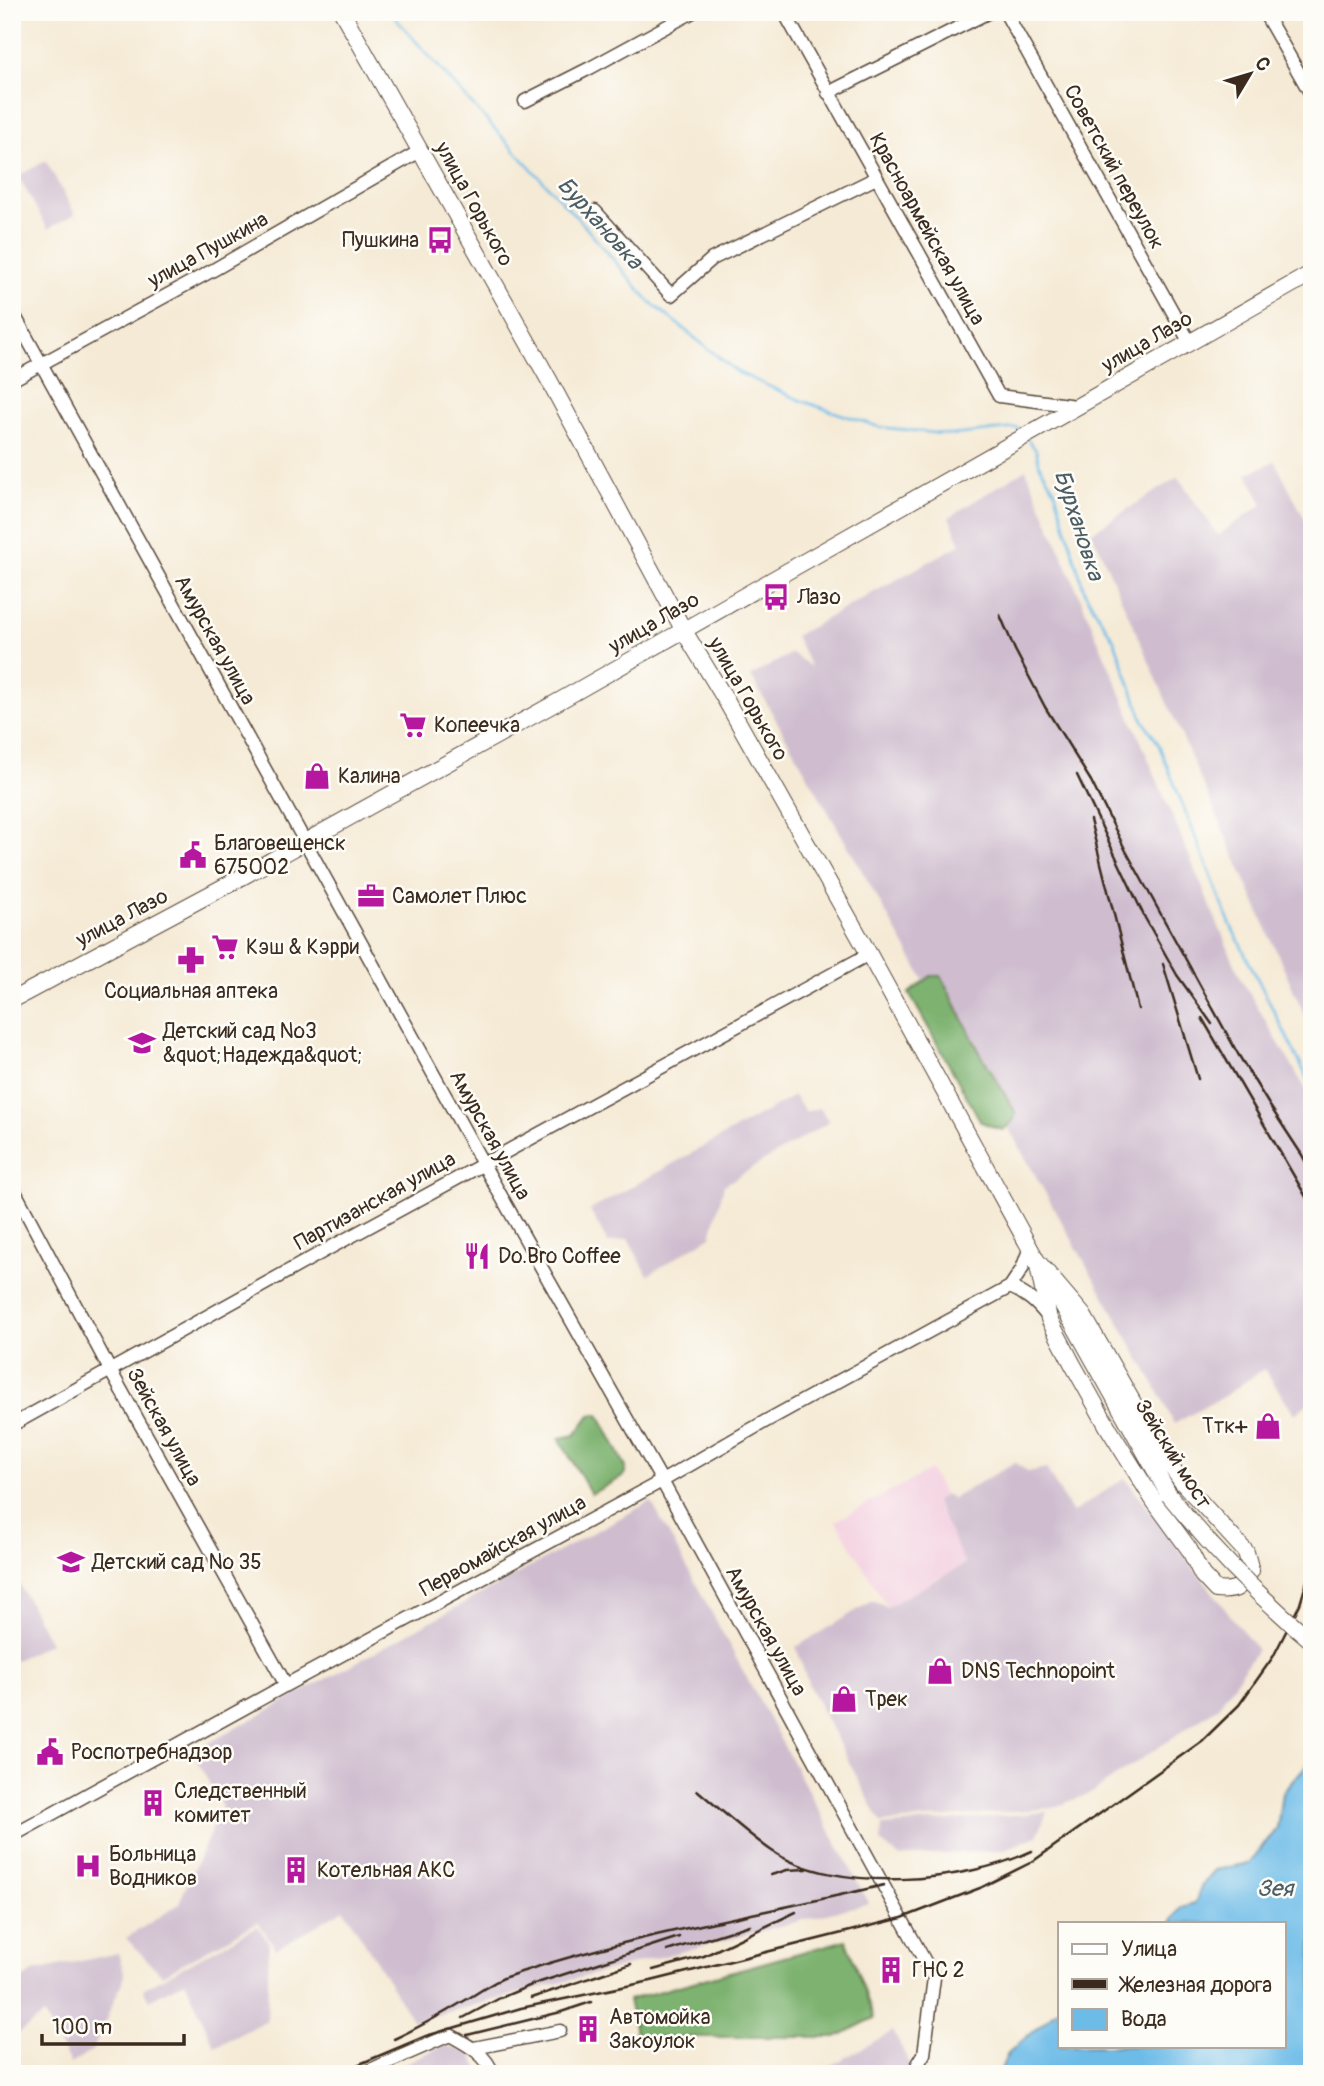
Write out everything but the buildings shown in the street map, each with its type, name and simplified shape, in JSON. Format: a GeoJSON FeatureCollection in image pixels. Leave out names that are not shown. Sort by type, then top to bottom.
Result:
{"type":"FeatureCollection","features":[{"type":"Feature","properties":{"kind":"main road","name":"улица Горького"},"geometry":{"type":"LineString","coordinates":[[342,12],[550,380],[684,631],[869,954],[1034,1254],[1083,1315],[1163,1455],[1182,1482],[1246,1552],[1251,1571],[1244,1583],[1232,1591],[1216,1590],[1202,1575],[1189,1549],[1154,1501],[1109,1429],[1049,1319],[1034,1254]]}},
{"type":"Feature","properties":{"kind":"main road","name":"улица Лазо"},"geometry":{"type":"LineString","coordinates":[[12,1000],[684,631],[1312,273]]}},
{"type":"Feature","properties":{"kind":"main road","name":"Зейский мост"},"geometry":{"type":"LineString","coordinates":[[1034,1254],[1169,1495],[1200,1535],[1232,1569],[1312,1641]]}},
{"type":"Feature","properties":{"kind":"street"},"geometry":{"type":"LineString","coordinates":[[525,101],[693,12]]}},
{"type":"Feature","properties":{"kind":"street","name":"Красноармейская улица"},"geometry":{"type":"LineString","coordinates":[[783,12],[999,396],[1076,407]]}},
{"type":"Feature","properties":{"kind":"street"},"geometry":{"type":"LineString","coordinates":[[828,93],[989,12]]}},
{"type":"Feature","properties":{"kind":"street","name":"Советский переулок"},"geometry":{"type":"LineString","coordinates":[[1005,12],[1189,341]]}},
{"type":"Feature","properties":{"kind":"street"},"geometry":{"type":"LineString","coordinates":[[1264,12],[1312,96]]}},
{"type":"Feature","properties":{"kind":"street","name":"улица Пушкина"},"geometry":{"type":"LineString","coordinates":[[12,380],[215,269],[420,151]]}},
{"type":"Feature","properties":{"kind":"street"},"geometry":{"type":"LineString","coordinates":[[595,211],[671,295],[712,259],[876,178]]}},
{"type":"Feature","properties":{"kind":"street","name":"Амурская улица"},"geometry":{"type":"LineString","coordinates":[[12,311],[304,842],[662,1481],[934,1978],[924,2054],[912,2074]]}},
{"type":"Feature","properties":{"kind":"street","name":"Партизанская улица"},"geometry":{"type":"LineString","coordinates":[[12,1426],[483,1164],[869,954]]}},
{"type":"Feature","properties":{"kind":"street","name":"Зейская улица"},"geometry":{"type":"LineString","coordinates":[[12,1186],[110,1370],[286,1685]]}},
{"type":"Feature","properties":{"kind":"street"},"geometry":{"type":"LineString","coordinates":[[1034,1254],[1010,1287],[1035,1301],[1049,1319]]}},
{"type":"Feature","properties":{"kind":"street","name":"Первомайская улица"},"geometry":{"type":"LineString","coordinates":[[12,1836],[662,1481],[1010,1287]]}},
{"type":"Feature","properties":{"kind":"street"},"geometry":{"type":"LineString","coordinates":[[474,2048],[561,2031]]}},
{"type":"Feature","properties":{"kind":"street"},"geometry":{"type":"LineString","coordinates":[[360,2074],[450,2035],[474,2048],[490,2065],[493,2074]]}},
{"type":"Feature","properties":{"kind":"shaded area"},"geometry":{"type":"Polygon","coordinates":[[[46,161],[75,214],[48,229],[18,176],[46,161]]]}},
{"type":"Feature","properties":{"kind":"shaded area"},"geometry":{"type":"Polygon","coordinates":[[[1275,461],[1312,533],[1312,1032],[1092,532],[1178,477],[1218,535],[1263,504],[1247,474],[1275,461]]]}},
{"type":"Feature","properties":{"kind":"shaded area"},"geometry":{"type":"Polygon","coordinates":[[[1026,469],[1241,979],[1312,1100],[1312,1400],[1295,1414],[1264,1369],[1224,1396],[1174,1424],[1161,1396],[751,676],[792,653],[811,667],[795,636],[961,544],[949,517],[1026,469]]]}},
{"type":"Feature","properties":{"kind":"shaded area"},"geometry":{"type":"Polygon","coordinates":[[[794,1096],[805,1112],[820,1108],[829,1122],[724,1185],[711,1236],[648,1275],[628,1239],[608,1243],[590,1210],[794,1096]]]}},
{"type":"Feature","properties":{"kind":"shaded area"},"geometry":{"type":"Polygon","coordinates":[[[1015,1462],[1028,1472],[1046,1468],[1072,1513],[1125,1478],[1257,1650],[1218,1707],[1091,1793],[1052,1808],[881,1823],[809,1686],[796,1647],[872,1601],[887,1607],[965,1564],[935,1501],[944,1495],[952,1499],[1015,1462]]]}},
{"type":"Feature","properties":{"kind":"shaded area"},"geometry":{"type":"Polygon","coordinates":[[[930,1470],[944,1495],[935,1501],[966,1563],[887,1607],[836,1521],[930,1470]]]}},
{"type":"Feature","properties":{"kind":"shaded area"},"geometry":{"type":"Polygon","coordinates":[[[651,1501],[869,1903],[413,2021],[344,1909],[276,1949],[258,1922],[162,1975],[126,1938],[178,1905],[222,1806],[192,1752],[651,1501]]]}},
{"type":"Feature","properties":{"kind":"shaded area"},"geometry":{"type":"Polygon","coordinates":[[[12,1570],[50,1643],[12,1662],[12,1570]]]}},
{"type":"Feature","properties":{"kind":"shaded area"},"geometry":{"type":"Polygon","coordinates":[[[1047,1812],[1037,1836],[1003,1850],[899,1857],[881,1842],[882,1826],[1047,1812]]]}},
{"type":"Feature","properties":{"kind":"shaded area"},"geometry":{"type":"Polygon","coordinates":[[[258,1926],[269,1943],[267,2020],[215,2047],[185,1981],[149,2000],[143,1989],[258,1926]]]}},
{"type":"Feature","properties":{"kind":"shaded area"},"geometry":{"type":"Polygon","coordinates":[[[118,1953],[125,1975],[93,2050],[70,2064],[44,2015],[17,2034],[12,2027],[12,1985],[35,1971],[118,1953]]]}},
{"type":"Feature","properties":{"kind":"shaded area"},"geometry":{"type":"Polygon","coordinates":[[[893,2031],[911,2066],[904,2074],[816,2074],[893,2031]]]}},
{"type":"Feature","properties":{"kind":"shaded area"},"geometry":{"type":"Polygon","coordinates":[[[445,2045],[471,2054],[481,2074],[381,2074],[445,2045]]]}},
{"type":"Feature","properties":{"kind":"green space"},"geometry":{"type":"Polygon","coordinates":[[[931,976],[941,976],[978,1049],[1016,1113],[1013,1121],[1003,1130],[981,1122],[909,993],[931,976]]]}},
{"type":"Feature","properties":{"kind":"green space"},"geometry":{"type":"Polygon","coordinates":[[[597,1414],[626,1467],[621,1478],[591,1494],[559,1438],[575,1435],[590,1415],[597,1414]]]}},
{"type":"Feature","properties":{"kind":"green space"},"geometry":{"type":"Polygon","coordinates":[[[846,1940],[874,2018],[836,2037],[636,2037],[628,2000],[846,1940]]]}},
{"type":"Feature","properties":{"kind":"water","name":"Зея"},"geometry":{"type":"Polygon","coordinates":[[[1312,1759],[1312,2074],[999,2074],[1008,2053],[1058,2010],[1058,2048],[1286,2048],[1286,1922],[1172,1922],[1181,1907],[1195,1903],[1202,1885],[1215,1870],[1249,1863],[1277,1829],[1282,1793],[1312,1759]]]}},
{"type":"Feature","properties":{"kind":"waterway","name":"Бурхановка"},"geometry":{"type":"LineString","coordinates":[[390,12],[582,223],[649,301],[737,372],[802,401],[879,427],[952,435],[1017,428],[1021,433]]}},
{"type":"Feature","properties":{"kind":"waterway","name":"Бурхановка"},"geometry":{"type":"LineString","coordinates":[[1028,440],[1036,450],[1040,466],[1055,491],[1085,593],[1115,642],[1143,720],[1158,743],[1231,926],[1312,1087]]}},
{"type":"Feature","properties":{"kind":"railway"},"geometry":{"type":"LineString","coordinates":[[1000,615],[1045,707],[1091,781],[1126,851],[1238,1054],[1312,1174]]}},
{"type":"Feature","properties":{"kind":"railway"},"geometry":{"type":"LineString","coordinates":[[1077,775],[1145,918],[1177,975],[1212,1024]]}},
{"type":"Feature","properties":{"kind":"railway"},"geometry":{"type":"LineString","coordinates":[[1090,820],[1138,1009]]}},
{"type":"Feature","properties":{"kind":"railway"},"geometry":{"type":"LineString","coordinates":[[1163,964],[1198,1079]]}},
{"type":"Feature","properties":{"kind":"railway"},"geometry":{"type":"LineString","coordinates":[[1202,1018],[1312,1207]]}},
{"type":"Feature","properties":{"kind":"railway"},"geometry":{"type":"LineString","coordinates":[[336,2074],[426,2036],[521,2008],[651,1981],[902,1918],[980,1888],[1032,1862],[1202,1741],[1239,1705],[1273,1657],[1300,1604],[1312,1564]]}},
{"type":"Feature","properties":{"kind":"railway"},"geometry":{"type":"LineString","coordinates":[[697,1790],[772,1851],[799,1865],[830,1874],[901,1879],[937,1876],[972,1871],[1032,1851]]}},
{"type":"Feature","properties":{"kind":"railway"},"geometry":{"type":"LineString","coordinates":[[771,1875],[787,1870],[807,1869]]}},
{"type":"Feature","properties":{"kind":"railway"},"geometry":{"type":"LineString","coordinates":[[394,2039],[501,1979],[552,1962],[646,1937],[884,1885]]}},
{"type":"Feature","properties":{"kind":"railway"},"geometry":{"type":"LineString","coordinates":[[653,1970],[704,1956],[796,1912]]}},
{"type":"Feature","properties":{"kind":"railway"},"geometry":{"type":"LineString","coordinates":[[667,1951],[750,1925]]}},
{"type":"Feature","properties":{"kind":"railway"},"geometry":{"type":"LineString","coordinates":[[463,2018],[534,1984],[679,1937]]}},
{"type":"Feature","properties":{"kind":"railway"},"geometry":{"type":"LineString","coordinates":[[531,1998],[631,1964]]}},
{"type":"Feature","properties":{"kind":"railway"},"geometry":{"type":"LineString","coordinates":[[467,2035],[591,2002]]}},
{"type":"Feature","properties":{"kind":"place","name":"Пушкина"},"geometry":{"type":"Point","coordinates":[440,240]}},
{"type":"Feature","properties":{"kind":"place","name":"Лазо"},"geometry":{"type":"Point","coordinates":[776,597]}},
{"type":"Feature","properties":{"kind":"place","name":"Копеечка"},"geometry":{"type":"Point","coordinates":[413,725]}},
{"type":"Feature","properties":{"kind":"place","name":"Калина"},"geometry":{"type":"Point","coordinates":[317,776]}},
{"type":"Feature","properties":{"kind":"place","name":"Благовещенск 675002"},"geometry":{"type":"Point","coordinates":[193,855]}},
{"type":"Feature","properties":{"kind":"place","name":"Самолет Плюс"},"geometry":{"type":"Point","coordinates":[371,896]}},
{"type":"Feature","properties":{"kind":"place","name":"Кэш & Кэрри"},"geometry":{"type":"Point","coordinates":[225,947]}},
{"type":"Feature","properties":{"kind":"place","name":"Социальная аптека"},"geometry":{"type":"Point","coordinates":[191,960]}},
{"type":"Feature","properties":{"kind":"place","name":"Детский сад №3 &quot;Надежда&quot;"},"geometry":{"type":"Point","coordinates":[142,1043]}},
{"type":"Feature","properties":{"kind":"place","name":"Do.Bro Coffee"},"geometry":{"type":"Point","coordinates":[477,1256]}},
{"type":"Feature","properties":{"kind":"place","name":"Ттк+"},"geometry":{"type":"Point","coordinates":[1268,1426]}},
{"type":"Feature","properties":{"kind":"place","name":"Детский сад № 35"},"geometry":{"type":"Point","coordinates":[71,1562]}},
{"type":"Feature","properties":{"kind":"place","name":"DNS Technopoint"},"geometry":{"type":"Point","coordinates":[940,1671]}},
{"type":"Feature","properties":{"kind":"place","name":"Трек"},"geometry":{"type":"Point","coordinates":[844,1699]}},
{"type":"Feature","properties":{"kind":"place","name":"Роспотребнадзор"},"geometry":{"type":"Point","coordinates":[50,1752]}},
{"type":"Feature","properties":{"kind":"place","name":"Следственный комитет"},"geometry":{"type":"Point","coordinates":[153,1803]}},
{"type":"Feature","properties":{"kind":"place","name":"Больница Водников"},"geometry":{"type":"Point","coordinates":[88,1866]}},
{"type":"Feature","properties":{"kind":"place","name":"Котельная АКС"},"geometry":{"type":"Point","coordinates":[296,1870]}},
{"type":"Feature","properties":{"kind":"place","name":"ГНС 2"},"geometry":{"type":"Point","coordinates":[891,1970]}},
{"type":"Feature","properties":{"kind":"place","name":"Автомойка Закоулок"},"geometry":{"type":"Point","coordinates":[588,2029]}}]}
